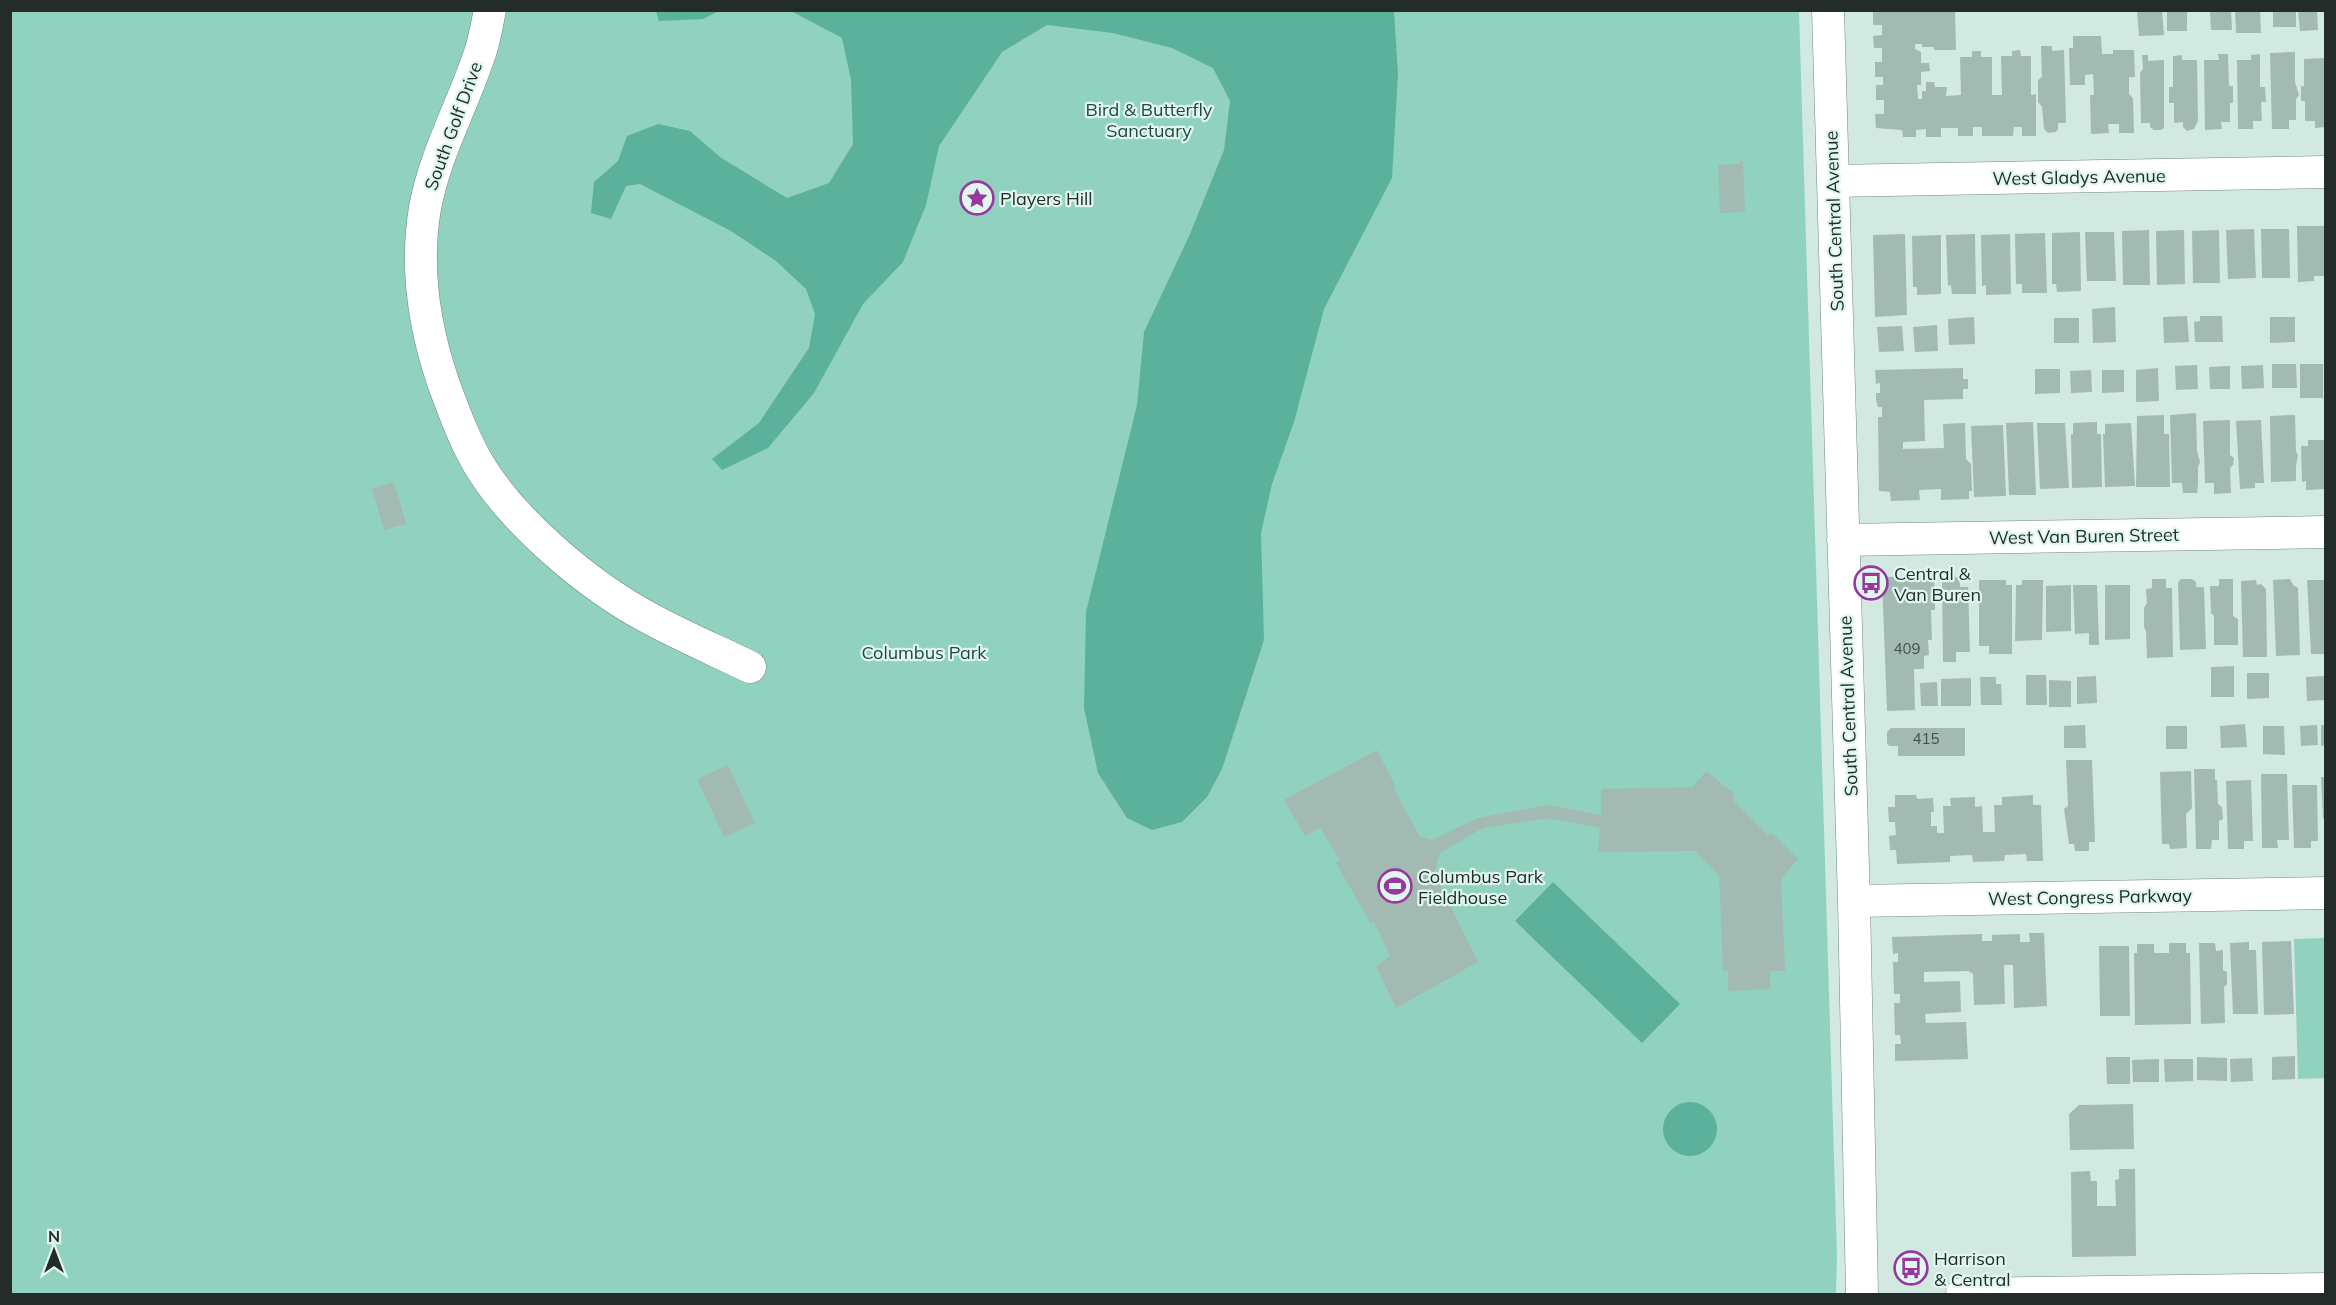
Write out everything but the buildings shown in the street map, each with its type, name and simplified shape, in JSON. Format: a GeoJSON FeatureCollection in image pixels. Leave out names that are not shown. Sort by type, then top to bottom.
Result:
{"type":"FeatureCollection","features":[{"type":"Feature","properties":{"kind":"street","name":"South Golf Drive"},"geometry":{"type":"LineString","coordinates":[[490,10],[481,50],[431,184],[422,232],[421,269],[424,316],[431,348],[451,403],[479,465],[514,511],[557,554],[647,618],[750,668]]}},
{"type":"Feature","properties":{"kind":"street","name":"South Central Avenue"},"geometry":{"type":"LineString","coordinates":[[1828,10],[1854,901],[1862,1294]]}},
{"type":"Feature","properties":{"kind":"street","name":"West Gladys Avenue"},"geometry":{"type":"LineString","coordinates":[[1833,181],[2325,172]]}},
{"type":"Feature","properties":{"kind":"street","name":"West Van Buren Street"},"geometry":{"type":"LineString","coordinates":[[1844,540],[2325,532]]}},
{"type":"Feature","properties":{"kind":"street","name":"West Congress Parkway"},"geometry":{"type":"LineString","coordinates":[[1854,901],[2325,893]]}},
{"type":"Feature","properties":{"kind":"street"},"geometry":{"type":"LineString","coordinates":[[1962,1294],[2325,1289]]}},
{"type":"Feature","properties":{"kind":"green space","name":"Columbus Park"},"geometry":{"type":"Polygon","coordinates":[[[10,11],[1799,11],[1837,1256],[1836,1294],[11,1294],[10,11]]]}},
{"type":"Feature","properties":{"kind":"green space"},"geometry":{"type":"Polygon","coordinates":[[[2325,938],[2325,1078],[2298,1079],[2294,939],[2325,938]]]}},
{"type":"Feature","properties":{"kind":"shaded area"},"geometry":{"type":"Polygon","coordinates":[[[656,10],[719,11],[703,19],[659,21],[656,10]]]}},
{"type":"Feature","properties":{"kind":"shaded area"},"geometry":{"type":"Polygon","coordinates":[[[791,11],[1394,11],[1398,74],[1392,178],[1324,309],[1294,422],[1272,484],[1261,533],[1264,640],[1222,769],[1207,797],[1182,822],[1152,830],[1127,818],[1098,773],[1084,708],[1086,612],[1137,405],[1144,332],[1190,234],[1224,150],[1230,101],[1213,68],[1172,48],[1113,33],[1047,25],[1002,52],[939,146],[926,205],[903,262],[863,304],[814,393],[768,448],[722,470],[712,459],[759,423],[809,348],[815,314],[806,289],[776,261],[731,231],[640,184],[626,186],[611,219],[591,213],[594,182],[618,161],[627,136],[658,124],[690,131],[720,157],[787,198],[829,183],[853,144],[851,80],[842,38],[791,11]]]}},
{"type":"Feature","properties":{"kind":"shaded area"},"geometry":{"type":"Polygon","coordinates":[[[1553,882],[1680,1004],[1642,1043],[1515,921],[1553,882]]]}},
{"type":"Feature","properties":{"kind":"shaded area"},"geometry":{"type":"Polygon","coordinates":[[[1685,1102],[1695,1102],[1705,1106],[1713,1114],[1717,1129],[1713,1144],[1705,1152],[1695,1156],[1685,1156],[1675,1152],[1667,1144],[1663,1134],[1663,1124],[1667,1114],[1675,1106],[1685,1102]]]}},
{"type":"Feature","properties":{"kind":"place","name":"Players Hill"},"geometry":{"type":"Point","coordinates":[977,198]}},
{"type":"Feature","properties":{"kind":"place","name":"Central & Van Buren"},"geometry":{"type":"Point","coordinates":[1871,583]}},
{"type":"Feature","properties":{"kind":"place","name":"Columbus Park Fieldhouse"},"geometry":{"type":"Point","coordinates":[1395,886]}},
{"type":"Feature","properties":{"kind":"place","name":"Harrison & Central"},"geometry":{"type":"Point","coordinates":[1911,1268]}},
{"type":"Feature","properties":{"kind":"park label","name":"Bird & Butterfly Sanctuary"},"geometry":{"type":"Point","coordinates":[1149,119]}}]}
